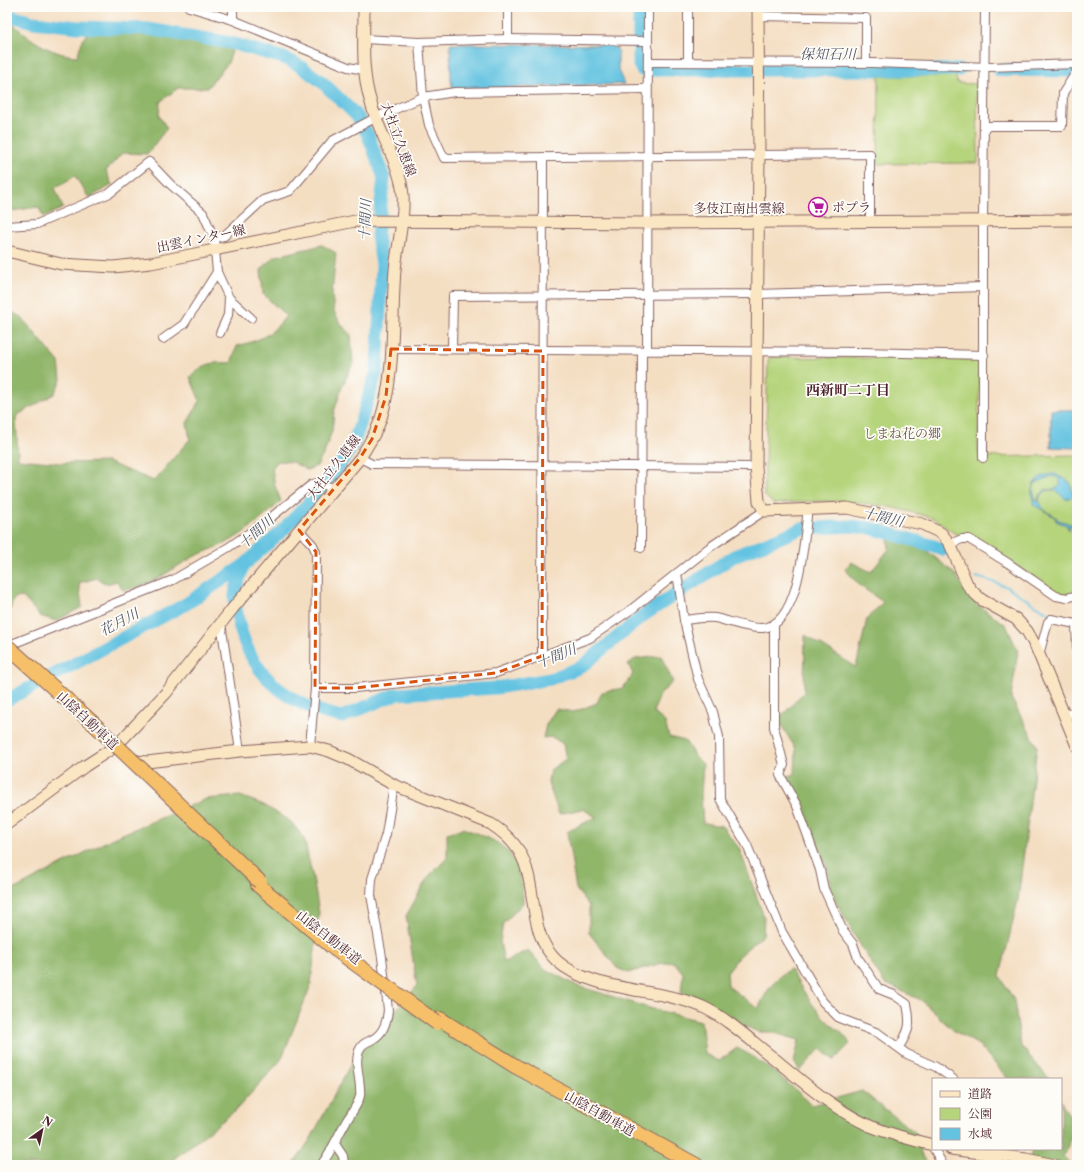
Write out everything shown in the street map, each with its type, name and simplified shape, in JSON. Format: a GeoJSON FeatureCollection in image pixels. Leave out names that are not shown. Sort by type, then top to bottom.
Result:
{"type":"FeatureCollection","features":[{"type":"Feature","properties":{"kind":"highway","name":"山陰自動車道"},"geometry":{"type":"LineString","coordinates":[[7,646],[95,725],[259,883]]}},
{"type":"Feature","properties":{"kind":"highway","name":"山陰自動車道"},"geometry":{"type":"LineString","coordinates":[[7,652],[259,883],[336,947],[439,1021],[519,1074],[685,1165]]}},
{"type":"Feature","properties":{"kind":"highway","name":"山陰自動車道"},"geometry":{"type":"LineString","coordinates":[[439,1021],[522,1070],[696,1165]]}},
{"type":"Feature","properties":{"kind":"main road","name":"大社立久恵線"},"geometry":{"type":"LineString","coordinates":[[7,824],[85,766],[116,746],[166,693],[221,623],[360,458],[372,439],[381,419],[390,375],[395,271],[403,196],[399,178],[375,118],[367,88],[364,70],[364,7]]}},
{"type":"Feature","properties":{"kind":"main road"},"geometry":{"type":"LineString","coordinates":[[758,12],[759,155],[756,467],[759,501],[764,511],[772,512],[808,508],[847,508],[905,520],[933,528],[941,533],[950,544],[967,584],[972,591],[982,600],[1010,615],[1022,625],[1032,639],[1077,746]]}},
{"type":"Feature","properties":{"kind":"main road","name":"出雲インター線"},"geometry":{"type":"LineString","coordinates":[[7,251],[61,264],[113,266],[151,263],[325,226],[366,221],[401,220]]}},
{"type":"Feature","properties":{"kind":"main road","name":"多伎江南出雲線"},"geometry":{"type":"LineString","coordinates":[[401,220],[543,223],[1077,220]]}},
{"type":"Feature","properties":{"kind":"main road"},"geometry":{"type":"LineString","coordinates":[[116,746],[128,757],[137,761],[147,762],[310,746],[329,751],[394,785],[479,818],[503,832],[519,852],[526,873],[542,940],[558,961],[576,974],[701,1007],[716,1014],[812,1090],[843,1111],[869,1125],[932,1145]]}},
{"type":"Feature","properties":{"kind":"main road"},"geometry":{"type":"LineString","coordinates":[[958,1150],[1026,1159],[1055,1165]]}},
{"type":"Feature","properties":{"kind":"street"},"geometry":{"type":"LineString","coordinates":[[189,7],[233,20],[348,67],[364,70]]}},
{"type":"Feature","properties":{"kind":"street"},"geometry":{"type":"LineString","coordinates":[[233,7],[233,20]]}},
{"type":"Feature","properties":{"kind":"street"},"geometry":{"type":"LineString","coordinates":[[508,7],[508,40]]}},
{"type":"Feature","properties":{"kind":"street"},"geometry":{"type":"LineString","coordinates":[[641,548],[641,466],[647,294],[646,223],[648,155],[646,89],[648,62],[648,7]]}},
{"type":"Feature","properties":{"kind":"street"},"geometry":{"type":"LineString","coordinates":[[688,7],[688,61]]}},
{"type":"Feature","properties":{"kind":"street"},"geometry":{"type":"LineString","coordinates":[[983,458],[985,7]]}},
{"type":"Feature","properties":{"kind":"street"},"geometry":{"type":"LineString","coordinates":[[758,12],[866,18],[866,63]]}},
{"type":"Feature","properties":{"kind":"street"},"geometry":{"type":"LineString","coordinates":[[364,39],[419,42],[508,40],[648,41]]}},
{"type":"Feature","properties":{"kind":"street"},"geometry":{"type":"LineString","coordinates":[[419,42],[423,97],[430,125],[444,158],[870,154],[870,222]]}},
{"type":"Feature","properties":{"kind":"street"},"geometry":{"type":"LineString","coordinates":[[648,62],[866,63],[985,67],[1077,64]]}},
{"type":"Feature","properties":{"kind":"street"},"geometry":{"type":"LineString","coordinates":[[985,126],[1062,126],[1063,93],[1077,71]]}},
{"type":"Feature","properties":{"kind":"street"},"geometry":{"type":"LineString","coordinates":[[214,238],[224,236],[263,200],[290,191],[332,141],[375,118],[423,97],[455,92],[646,89]]}},
{"type":"Feature","properties":{"kind":"street"},"geometry":{"type":"LineString","coordinates":[[542,656],[542,465],[544,351],[543,157]]}},
{"type":"Feature","properties":{"kind":"street"},"geometry":{"type":"LineString","coordinates":[[7,226],[37,224],[110,193],[149,162],[170,184],[203,213],[214,238],[217,272],[229,298],[252,318]]}},
{"type":"Feature","properties":{"kind":"street"},"geometry":{"type":"LineString","coordinates":[[163,339],[184,324],[217,272]]}},
{"type":"Feature","properties":{"kind":"street"},"geometry":{"type":"LineString","coordinates":[[452,349],[453,296],[758,294],[983,287]]}},
{"type":"Feature","properties":{"kind":"street"},"geometry":{"type":"LineString","coordinates":[[220,333],[228,316],[229,298]]}},
{"type":"Feature","properties":{"kind":"street"},"geometry":{"type":"LineString","coordinates":[[391,348],[984,355]]}},
{"type":"Feature","properties":{"kind":"street"},"geometry":{"type":"LineString","coordinates":[[360,458],[372,464],[756,467]]}},
{"type":"Feature","properties":{"kind":"street"},"geometry":{"type":"LineString","coordinates":[[7,646],[172,580],[229,547],[269,519],[311,485],[316,483],[334,488]]}},
{"type":"Feature","properties":{"kind":"street"},"geometry":{"type":"LineString","coordinates":[[684,620],[713,618],[764,628],[774,624],[788,610],[794,595],[808,508]]}},
{"type":"Feature","properties":{"kind":"street"},"geometry":{"type":"LineString","coordinates":[[315,688],[355,688],[496,673],[590,638],[632,609],[710,547],[764,511]]}},
{"type":"Feature","properties":{"kind":"street"},"geometry":{"type":"LineString","coordinates":[[299,530],[313,545],[316,552],[315,688],[310,746]]}},
{"type":"Feature","properties":{"kind":"street"},"geometry":{"type":"LineString","coordinates":[[950,544],[962,538],[969,539],[1008,563],[1056,596],[1067,598],[1077,595]]}},
{"type":"Feature","properties":{"kind":"street"},"geometry":{"type":"LineString","coordinates":[[677,573],[684,620],[698,679],[713,712],[719,737],[720,799],[747,845],[782,932],[823,1002],[839,1018],[878,1033],[907,1054],[936,1067],[952,1078]]}},
{"type":"Feature","properties":{"kind":"street"},"geometry":{"type":"LineString","coordinates":[[1039,655],[1048,622],[1051,619],[1076,624],[1077,650]]}},
{"type":"Feature","properties":{"kind":"street"},"geometry":{"type":"LineString","coordinates":[[221,623],[240,752]]}},
{"type":"Feature","properties":{"kind":"street"},"geometry":{"type":"LineString","coordinates":[[774,624],[774,727],[784,765],[780,775],[797,806],[820,870],[824,889],[843,931],[853,944],[858,958],[879,989],[894,995],[907,1004],[910,1023],[907,1035],[899,1047]]}},
{"type":"Feature","properties":{"kind":"street"},"geometry":{"type":"LineString","coordinates":[[1064,716],[1077,711]]}},
{"type":"Feature","properties":{"kind":"street"},"geometry":{"type":"LineString","coordinates":[[321,1165],[335,1144],[357,1104],[360,1095],[358,1056],[360,1048],[366,1041],[379,1035],[388,1017],[382,957],[371,895],[372,879],[386,834],[394,785]]}},
{"type":"Feature","properties":{"kind":"street"},"geometry":{"type":"LineString","coordinates":[[335,1144],[343,1156],[344,1165]]}},
{"type":"Feature","properties":{"kind":"street"},"geometry":{"type":"LineString","coordinates":[[935,1150],[943,1165]]}},
{"type":"Feature","properties":{"kind":"highlighted area"},"geometry":{"type":"Polygon","coordinates":[[[391,349],[543,351],[542,656],[496,673],[355,688],[315,688],[316,552],[299,530],[360,458],[372,439],[386,396],[391,349]]]}},
{"type":"Feature","properties":{"kind":"green space"},"geometry":{"type":"Polygon","coordinates":[[[7,17],[21,31],[39,44],[67,55],[77,56],[83,39],[94,23],[152,25],[226,38],[232,51],[228,63],[207,88],[178,88],[160,102],[159,116],[167,128],[147,154],[122,153],[106,171],[112,185],[89,198],[75,176],[55,188],[63,208],[44,217],[38,207],[12,211],[7,207],[7,17]]]}},
{"type":"Feature","properties":{"kind":"green space"},"geometry":{"type":"Polygon","coordinates":[[[879,76],[956,76],[957,83],[977,84],[978,163],[878,164],[879,76]]]}},
{"type":"Feature","properties":{"kind":"green space"},"geometry":{"type":"Polygon","coordinates":[[[322,245],[336,253],[332,294],[334,311],[340,323],[351,335],[353,363],[342,387],[334,412],[332,431],[324,453],[317,466],[307,470],[292,462],[278,461],[272,468],[275,486],[281,501],[256,523],[235,538],[193,557],[149,583],[132,589],[123,590],[117,581],[106,584],[97,578],[79,583],[82,607],[56,621],[40,616],[23,597],[14,598],[9,613],[7,614],[7,310],[21,317],[59,362],[61,380],[54,394],[16,416],[18,459],[61,463],[107,462],[154,481],[190,439],[187,423],[200,401],[190,377],[209,364],[231,363],[237,346],[252,342],[270,333],[286,316],[263,294],[261,270],[273,257],[322,245]]]}},
{"type":"Feature","properties":{"kind":"green space","name":"しまね花の郷"},"geometry":{"type":"Polygon","coordinates":[[[770,357],[978,359],[980,361],[978,454],[986,457],[1077,455],[1077,593],[1069,595],[1061,594],[967,536],[954,533],[938,521],[927,516],[880,505],[862,503],[810,501],[774,504],[764,495],[768,360],[770,357]]]}},
{"type":"Feature","properties":{"kind":"green space"},"geometry":{"type":"Polygon","coordinates":[[[888,537],[920,545],[954,573],[975,603],[1006,625],[1018,651],[1011,698],[1037,746],[1018,900],[1000,976],[1014,1000],[1021,1046],[1048,1078],[1007,1078],[979,1045],[954,1031],[921,1000],[884,983],[854,935],[830,890],[828,870],[787,776],[795,774],[796,749],[778,720],[804,692],[805,635],[856,667],[867,619],[883,602],[859,585],[845,569],[851,562],[871,572],[889,549],[888,537]]]}},
{"type":"Feature","properties":{"kind":"green space"},"geometry":{"type":"Polygon","coordinates":[[[661,656],[673,682],[661,693],[653,712],[665,722],[669,737],[685,741],[694,755],[703,764],[701,795],[703,823],[722,826],[739,848],[764,917],[763,935],[741,954],[727,972],[728,986],[758,1009],[775,981],[790,969],[806,996],[826,1020],[845,1036],[850,1044],[834,1060],[820,1049],[800,1071],[794,1062],[799,1040],[771,1032],[758,1032],[732,1020],[719,1009],[681,993],[683,973],[674,962],[658,964],[628,973],[617,968],[589,933],[589,906],[576,889],[567,832],[596,817],[583,809],[559,814],[548,783],[550,770],[566,759],[563,744],[552,737],[543,738],[546,725],[556,709],[574,712],[597,703],[602,692],[623,688],[633,674],[628,664],[635,659],[661,656]]]}},
{"type":"Feature","properties":{"kind":"green space"},"geometry":{"type":"Polygon","coordinates":[[[240,796],[264,805],[291,822],[304,838],[319,913],[311,985],[281,1060],[235,1111],[166,1165],[7,1165],[7,893],[113,838],[206,799],[240,796]]]}},
{"type":"Feature","properties":{"kind":"green space"},"geometry":{"type":"Polygon","coordinates":[[[463,828],[487,837],[502,846],[513,860],[520,876],[523,903],[503,924],[500,942],[504,962],[528,950],[545,969],[575,985],[653,1009],[701,1021],[705,1054],[719,1061],[737,1048],[758,1060],[786,1081],[812,1105],[862,1091],[917,1134],[921,1154],[928,1165],[293,1165],[310,1140],[354,1058],[417,986],[406,916],[428,877],[447,858],[447,833],[463,828]]]}},
{"type":"Feature","properties":{"kind":"green space"},"geometry":{"type":"Polygon","coordinates":[[[1062,1103],[1076,1129],[1063,1156],[1072,1165],[1028,1165],[1032,1150],[1062,1150],[1062,1103]]]}},
{"type":"Feature","properties":{"kind":"water"},"geometry":{"type":"Polygon","coordinates":[[[450,44],[611,45],[618,50],[618,70],[624,84],[453,89],[451,80],[450,44]]]}},
{"type":"Feature","properties":{"kind":"water"},"geometry":{"type":"Polygon","coordinates":[[[1051,410],[1077,410],[1077,448],[1051,447],[1051,410]]]}},
{"type":"Feature","properties":{"kind":"water"},"geometry":{"type":"Polygon","coordinates":[[[1055,474],[1070,482],[1073,495],[1070,498],[1066,499],[1055,490],[1047,490],[1040,496],[1039,501],[1044,510],[1056,517],[1058,520],[1074,525],[1073,527],[1068,526],[1070,531],[1066,525],[1056,521],[1055,517],[1034,505],[1032,499],[1032,488],[1034,483],[1042,477],[1055,474]],[[1053,476],[1035,483],[1033,491],[1036,501],[1038,501],[1039,496],[1045,490],[1055,489],[1060,486],[1060,479],[1053,476]]]}},
{"type":"Feature","properties":{"kind":"waterway","name":"保知石川"},"geometry":{"type":"LineString","coordinates":[[639,7],[639,65],[642,70],[959,70]]}},
{"type":"Feature","properties":{"kind":"waterway","name":"十間川"},"geometry":{"type":"LineString","coordinates":[[7,15],[33,22],[78,27],[148,29],[231,43],[284,58],[300,66],[322,82],[357,116],[368,135],[384,178],[377,236],[382,264],[377,370],[354,443],[335,472],[319,492],[281,532],[243,566],[186,604],[7,700]]}},
{"type":"Feature","properties":{"kind":"waterway","name":"保知石川"},"geometry":{"type":"LineString","coordinates":[[999,70],[1077,71]]}},
{"type":"Feature","properties":{"kind":"waterway","name":"十間川"},"geometry":{"type":"LineString","coordinates":[[243,566],[235,595],[235,601],[243,639],[251,656],[262,672],[274,685],[289,696],[305,705],[342,717],[396,694],[496,688],[550,679],[581,667],[644,615],[734,556],[801,529],[851,526],[871,528],[943,550]]}},
{"type":"Feature","properties":{"kind":"waterway","name":"十間川"},"geometry":{"type":"LineString","coordinates":[[976,577],[1009,588],[1051,614],[1069,619],[1077,618]]}},
{"type":"Feature","properties":{"kind":"place","name":"ポプラ"},"geometry":{"type":"Point","coordinates":[818,207]}},
{"type":"Feature","properties":{"kind":"district","name":"西新町二丁目"},"geometry":{"type":"Point","coordinates":[848,390]}},
{"type":"Feature","properties":{"kind":"water label","name":"花月川"},"geometry":{"type":"Point","coordinates":[119,622]}}]}
